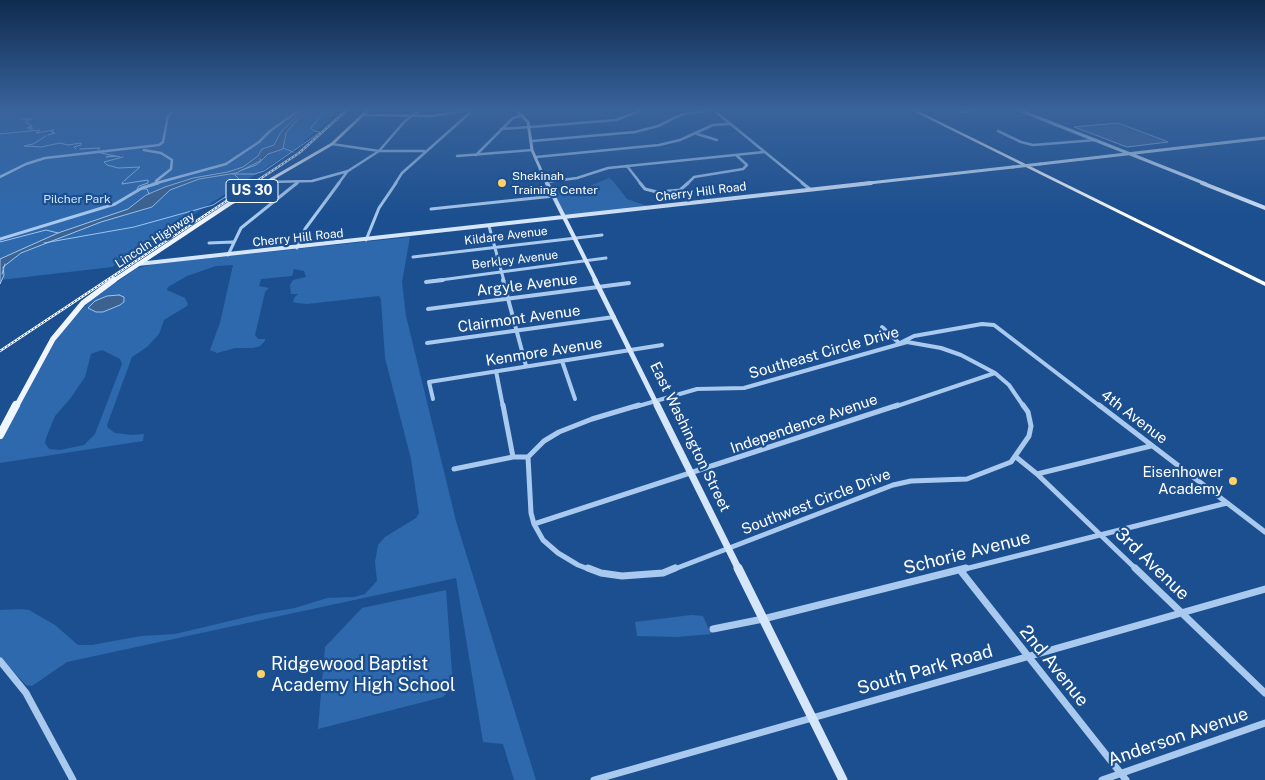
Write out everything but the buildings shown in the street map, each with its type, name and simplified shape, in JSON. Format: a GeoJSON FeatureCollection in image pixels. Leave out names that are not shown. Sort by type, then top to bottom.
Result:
{"type":"FeatureCollection","features":[{"type":"Feature","properties":{"kind":"highway"},"geometry":{"type":"LineString","coordinates":[[984,144],[1265,282]]}},
{"type":"Feature","properties":{"kind":"main road","name":"Lincoln Highway"},"geometry":{"type":"LineString","coordinates":[[0,435],[53,339],[83,303],[138,264],[267,182],[331,144]]}},
{"type":"Feature","properties":{"kind":"street"},"geometry":{"type":"LineString","coordinates":[[0,177],[26,164],[46,158],[98,151],[137,149],[154,144]]}},
{"type":"Feature","properties":{"kind":"street"},"geometry":{"type":"LineString","coordinates":[[0,239],[109,206],[153,184],[226,164],[255,144]]}},
{"type":"Feature","properties":{"kind":"street"},"geometry":{"type":"LineString","coordinates":[[335,144],[379,150],[424,151]]}},
{"type":"Feature","properties":{"kind":"street"},"geometry":{"type":"LineString","coordinates":[[267,182],[298,182],[324,179],[348,171],[384,144]]}},
{"type":"Feature","properties":{"kind":"street"},"geometry":{"type":"LineString","coordinates":[[366,240],[372,222],[402,173],[432,144]]}},
{"type":"Feature","properties":{"kind":"street"},"geometry":{"type":"LineString","coordinates":[[476,155],[487,144]]}},
{"type":"Feature","properties":{"kind":"street","name":"East Washington Street"},"geometry":{"type":"LineString","coordinates":[[532,144],[532,150],[547,182],[843,780]]}},
{"type":"Feature","properties":{"kind":"street"},"geometry":{"type":"LineString","coordinates":[[536,157],[656,144]]}},
{"type":"Feature","properties":{"kind":"street"},"geometry":{"type":"LineString","coordinates":[[755,144],[810,189]]}},
{"type":"Feature","properties":{"kind":"street"},"geometry":{"type":"LineString","coordinates":[[1108,144],[1265,208]]}},
{"type":"Feature","properties":{"kind":"street","name":"Cherry Hill Road"},"geometry":{"type":"LineString","coordinates":[[138,264],[297,248],[1207,144]]}},
{"type":"Feature","properties":{"kind":"street"},"geometry":{"type":"LineString","coordinates":[[137,149],[161,153],[172,160],[171,169],[153,184]]}},
{"type":"Feature","properties":{"kind":"street"},"geometry":{"type":"LineString","coordinates":[[457,156],[532,150]]}},
{"type":"Feature","properties":{"kind":"street"},"geometry":{"type":"LineString","coordinates":[[547,182],[578,178],[603,169],[764,152]]}},
{"type":"Feature","properties":{"kind":"street"},"geometry":{"type":"LineString","coordinates":[[627,166],[645,188],[655,192],[668,192],[680,190],[694,177],[743,169],[747,165],[736,155]]}},
{"type":"Feature","properties":{"kind":"street"},"geometry":{"type":"LineString","coordinates":[[297,248],[305,229],[348,171]]}},
{"type":"Feature","properties":{"kind":"street"},"geometry":{"type":"LineString","coordinates":[[228,255],[241,228],[298,182]]}},
{"type":"Feature","properties":{"kind":"street"},"geometry":{"type":"LineString","coordinates":[[431,209],[554,196]]}},
{"type":"Feature","properties":{"kind":"street"},"geometry":{"type":"LineString","coordinates":[[489,226],[526,366]]}},
{"type":"Feature","properties":{"kind":"street","name":"Kildare Avenue"},"geometry":{"type":"LineString","coordinates":[[413,257],[602,235]]}},
{"type":"Feature","properties":{"kind":"street"},"geometry":{"type":"LineString","coordinates":[[209,243],[233,242]]}},
{"type":"Feature","properties":{"kind":"street","name":"Berkley Avenue"},"geometry":{"type":"LineString","coordinates":[[426,282],[606,258]]}},
{"type":"Feature","properties":{"kind":"street","name":"Argyle Avenue"},"geometry":{"type":"LineString","coordinates":[[428,309],[629,283]]}},
{"type":"Feature","properties":{"kind":"street","name":"Clairmont Avenue"},"geometry":{"type":"LineString","coordinates":[[427,343],[614,317]]}},
{"type":"Feature","properties":{"kind":"street","name":"4th Avenue"},"geometry":{"type":"LineString","coordinates":[[899,343],[914,336],[988,324],[994,326],[1265,532]]}},
{"type":"Feature","properties":{"kind":"street"},"geometry":{"type":"LineString","coordinates":[[882,327],[899,343]]}},
{"type":"Feature","properties":{"kind":"street","name":"Southeast Circle Drive"},"geometry":{"type":"LineString","coordinates":[[528,457],[544,441],[559,432],[592,419],[697,390],[744,388],[758,385],[899,343],[907,342],[941,348],[978,362],[995,373]]}},
{"type":"Feature","properties":{"kind":"street","name":"Kenmore Avenue"},"geometry":{"type":"LineString","coordinates":[[433,399],[429,382],[662,345]]}},
{"type":"Feature","properties":{"kind":"street"},"geometry":{"type":"LineString","coordinates":[[562,360],[575,399]]}},
{"type":"Feature","properties":{"kind":"street"},"geometry":{"type":"LineString","coordinates":[[496,371],[513,456]]}},
{"type":"Feature","properties":{"kind":"street"},"geometry":{"type":"LineString","coordinates":[[995,373],[1009,385],[1028,412],[1031,426],[1029,436],[1016,457]]}},
{"type":"Feature","properties":{"kind":"street","name":"Independence Avenue"},"geometry":{"type":"LineString","coordinates":[[534,524],[692,474],[995,373]]}},
{"type":"Feature","properties":{"kind":"street"},"geometry":{"type":"LineString","coordinates":[[1037,474],[1151,446]]}},
{"type":"Feature","properties":{"kind":"street"},"geometry":{"type":"LineString","coordinates":[[454,469],[513,456],[528,457],[531,513],[534,524]]}},
{"type":"Feature","properties":{"kind":"street","name":"3rd Avenue"},"geometry":{"type":"LineString","coordinates":[[1016,457],[1037,474],[1265,692]]}},
{"type":"Feature","properties":{"kind":"street","name":"Southwest Circle Drive"},"geometry":{"type":"LineString","coordinates":[[534,524],[544,540],[558,553],[578,565],[601,573],[622,576],[663,573],[893,485],[911,480],[967,479],[1011,462],[1016,457]]}},
{"type":"Feature","properties":{"kind":"street","name":"Schorie Avenue"},"geometry":{"type":"LineString","coordinates":[[713,629],[763,619],[1227,503]]}},
{"type":"Feature","properties":{"kind":"street","name":"2nd Avenue"},"geometry":{"type":"LineString","coordinates":[[960,570],[1123,777]]}},
{"type":"Feature","properties":{"kind":"street","name":"South Park Road"},"geometry":{"type":"LineString","coordinates":[[594,780],[1265,589]]}},
{"type":"Feature","properties":{"kind":"street"},"geometry":{"type":"LineString","coordinates":[[0,661],[26,694],[73,780]]}},
{"type":"Feature","properties":{"kind":"street","name":"Anderson Avenue"},"geometry":{"type":"LineString","coordinates":[[1102,780],[1123,777],[1265,723]]}},
{"type":"Feature","properties":{"kind":"green space","name":"Pilcher Park"},"geometry":{"type":"Polygon","coordinates":[[[0,144],[301,144],[112,267],[0,280],[0,144]]]}},
{"type":"Feature","properties":{"kind":"green space"},"geometry":{"type":"Polygon","coordinates":[[[609,178],[627,199],[650,207],[565,217],[553,191],[585,188],[609,178]]]}},
{"type":"Feature","properties":{"kind":"green space"},"geometry":{"type":"Polygon","coordinates":[[[410,237],[402,282],[406,316],[456,521],[536,780],[514,780],[503,744],[483,742],[456,578],[67,662],[32,686],[26,685],[0,657],[0,610],[29,610],[55,625],[78,645],[92,645],[141,636],[175,634],[259,614],[295,608],[327,598],[354,597],[365,594],[377,581],[375,562],[378,545],[385,537],[416,518],[419,513],[411,459],[385,358],[381,300],[379,296],[307,304],[293,302],[298,294],[291,294],[290,285],[293,280],[306,277],[304,271],[294,269],[292,276],[261,279],[259,286],[269,288],[265,292],[255,335],[258,339],[265,339],[265,341],[260,346],[253,348],[235,348],[217,353],[210,350],[220,323],[233,265],[216,266],[187,276],[168,287],[167,290],[185,298],[188,304],[164,320],[159,334],[147,347],[132,357],[107,425],[115,433],[144,434],[143,441],[0,463],[0,441],[61,331],[91,300],[137,268],[155,264],[410,237]],[[102,350],[91,354],[85,377],[70,399],[55,416],[45,443],[49,449],[60,450],[84,445],[95,434],[122,364],[120,359],[102,350]]]}},
{"type":"Feature","properties":{"kind":"green space"},"geometry":{"type":"Polygon","coordinates":[[[446,590],[453,686],[443,697],[318,729],[325,647],[362,608],[446,590]]]}},
{"type":"Feature","properties":{"kind":"green space"},"geometry":{"type":"Polygon","coordinates":[[[691,615],[703,616],[711,634],[677,637],[637,636],[635,622],[691,615]]]}},
{"type":"Feature","properties":{"kind":"shaded area"},"geometry":{"type":"Polygon","coordinates":[[[284,144],[283,149],[268,154],[262,160],[236,173],[199,179],[170,190],[152,207],[101,222],[21,253],[3,267],[4,275],[0,284],[0,259],[58,233],[128,209],[146,195],[165,187],[193,178],[228,172],[243,167],[258,156],[262,149],[284,144]]]}},
{"type":"Feature","properties":{"kind":"shaded area"},"geometry":{"type":"Polygon","coordinates":[[[1120,144],[1148,144],[1127,147],[1120,144]]]}},
{"type":"Feature","properties":{"kind":"shaded area"},"geometry":{"type":"Polygon","coordinates":[[[119,295],[124,297],[124,302],[120,305],[103,312],[96,312],[88,308],[95,301],[107,296],[119,295]]]}},
{"type":"Feature","properties":{"kind":"waterway"},"geometry":{"type":"LineString","coordinates":[[31,144],[24,146],[41,147],[53,144]]}},
{"type":"Feature","properties":{"kind":"waterway"},"geometry":{"type":"LineString","coordinates":[[66,144],[72,144]]}},
{"type":"Feature","properties":{"kind":"waterway"},"geometry":{"type":"LineString","coordinates":[[76,149],[74,147],[81,144]]}},
{"type":"Feature","properties":{"kind":"waterway"},"geometry":{"type":"LineString","coordinates":[[292,152],[303,144]]}},
{"type":"Feature","properties":{"kind":"waterway"},"geometry":{"type":"LineString","coordinates":[[80,149],[100,148],[98,150]]}},
{"type":"Feature","properties":{"kind":"waterway"},"geometry":{"type":"LineString","coordinates":[[283,148],[292,152]]}},
{"type":"Feature","properties":{"kind":"waterway"},"geometry":{"type":"LineString","coordinates":[[96,152],[115,156]]}},
{"type":"Feature","properties":{"kind":"waterway"},"geometry":{"type":"LineString","coordinates":[[232,174],[255,174],[264,171],[292,152]]}},
{"type":"Feature","properties":{"kind":"waterway"},"geometry":{"type":"LineString","coordinates":[[111,156],[106,157],[115,156]]}},
{"type":"Feature","properties":{"kind":"waterway"},"geometry":{"type":"LineString","coordinates":[[115,156],[120,157]]}},
{"type":"Feature","properties":{"kind":"waterway"},"geometry":{"type":"LineString","coordinates":[[123,157],[104,162],[107,165],[118,168],[140,167],[124,181]]}},
{"type":"Feature","properties":{"kind":"waterway"},"geometry":{"type":"LineString","coordinates":[[242,170],[256,165],[261,161],[260,159]]}},
{"type":"Feature","properties":{"kind":"waterway"},"geometry":{"type":"LineString","coordinates":[[44,243],[134,227],[213,205],[242,186],[245,181],[240,180],[235,175]]}},
{"type":"Feature","properties":{"kind":"waterway"},"geometry":{"type":"LineString","coordinates":[[123,182],[122,184],[148,180],[148,183],[139,186],[137,189]]}},
{"type":"Feature","properties":{"kind":"waterway"},"geometry":{"type":"LineString","coordinates":[[142,189],[147,189],[149,194]]}},
{"type":"Feature","properties":{"kind":"waterway"},"geometry":{"type":"LineString","coordinates":[[0,242],[46,230],[58,233]]}},
{"type":"Feature","properties":{"kind":"waterway"},"geometry":{"type":"LineString","coordinates":[[2,274],[5,264]]}},
{"type":"Feature","properties":{"kind":"railway"},"geometry":{"type":"LineString","coordinates":[[0,351],[299,153],[309,144]]}},
{"type":"Feature","properties":{"kind":"place","name":"Shekinah Training Center"},"geometry":{"type":"Point","coordinates":[502,183]}},
{"type":"Feature","properties":{"kind":"place","name":"Eisenhower Academy"},"geometry":{"type":"Point","coordinates":[1233,481]}},
{"type":"Feature","properties":{"kind":"place","name":"Ridgewood Baptist Academy High School"},"geometry":{"type":"Point","coordinates":[261,674]}}]}
